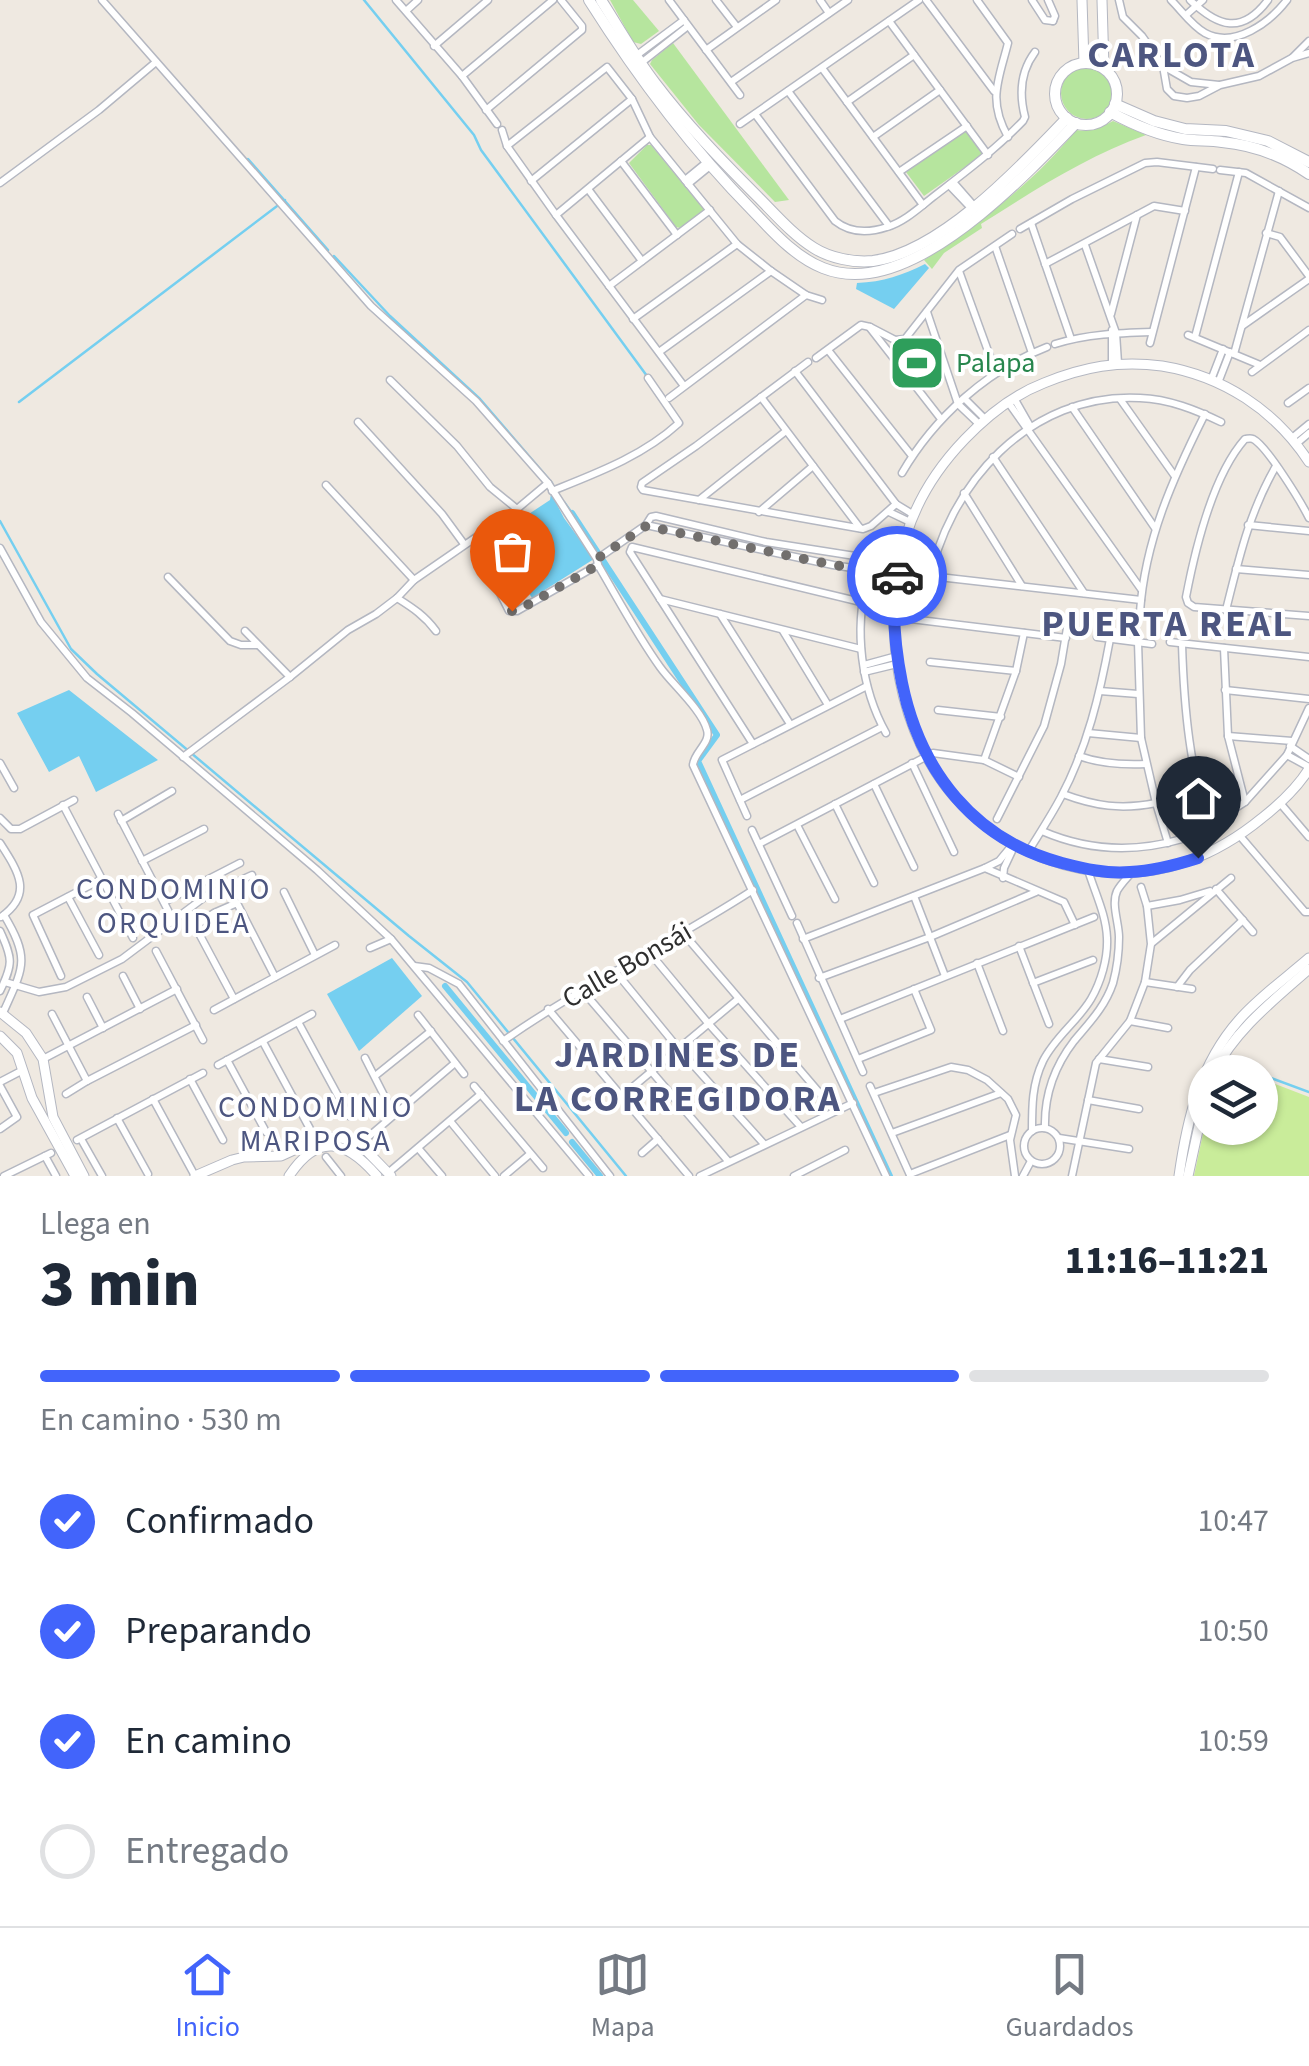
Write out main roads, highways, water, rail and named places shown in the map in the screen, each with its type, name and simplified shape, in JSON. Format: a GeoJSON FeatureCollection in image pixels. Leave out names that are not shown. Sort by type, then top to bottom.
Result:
{"type":"FeatureCollection","features":[{"type":"Feature","properties":{"kind":"main road"},"geometry":{"type":"LineString","coordinates":[[589,0],[648,88],[710,163],[776,234],[801,256],[823,268],[857,274],[893,267],[931,248],[994,203],[1030,170],[1071,121]]}},
{"type":"Feature","properties":{"kind":"main road"},"geometry":{"type":"LineString","coordinates":[[601,0],[638,59],[714,153],[786,225],[829,256],[869,261],[926,241],[972,207],[1071,121]]}},
{"type":"Feature","properties":{"kind":"main road"},"geometry":{"type":"LineString","coordinates":[[1084,62],[1104,68],[1116,84],[1113,108],[1094,123],[1071,121],[1055,100],[1058,79],[1084,62]]}},
{"type":"Feature","properties":{"kind":"main road"},"geometry":{"type":"LineString","coordinates":[[1113,108],[1185,129],[1226,131],[1268,141],[1309,162]]}},
{"type":"Feature","properties":{"kind":"main road"},"geometry":{"type":"LineString","coordinates":[[1113,108],[1142,129],[1263,150],[1291,161],[1309,174]]}},
{"type":"Feature","properties":{"kind":"main road"},"geometry":{"type":"LineString","coordinates":[[776,234],[786,225]]}},
{"type":"Feature","properties":{"kind":"water"},"geometry":{"type":"Polygon","coordinates":[[[925,264],[929,268],[894,309],[856,289],[857,283],[892,277],[925,264]]]}},
{"type":"Feature","properties":{"kind":"water"},"geometry":{"type":"Polygon","coordinates":[[[551,493],[594,559],[532,598],[494,537],[550,500],[551,493]]]}},
{"type":"Feature","properties":{"kind":"water"},"geometry":{"type":"Polygon","coordinates":[[[69,690],[158,760],[96,792],[79,756],[49,772],[17,713],[69,690]]]}},
{"type":"Feature","properties":{"kind":"water"},"geometry":{"type":"Polygon","coordinates":[[[392,958],[422,996],[359,1051],[327,994],[392,958]]]}},
{"type":"Feature","properties":{"kind":"waterway"},"geometry":{"type":"LineString","coordinates":[[364,0],[474,135],[481,150],[647,376]]}},
{"type":"Feature","properties":{"kind":"waterway"},"geometry":{"type":"LineString","coordinates":[[248,159],[328,250]]}},
{"type":"Feature","properties":{"kind":"waterway"},"geometry":{"type":"LineString","coordinates":[[19,402],[285,200]]}},
{"type":"Feature","properties":{"kind":"waterway"},"geometry":{"type":"LineString","coordinates":[[334,256],[390,316],[480,399],[552,483]]}},
{"type":"Feature","properties":{"kind":"waterway"},"geometry":{"type":"LineString","coordinates":[[564,502],[572,513]]}},
{"type":"Feature","properties":{"kind":"waterway"},"geometry":{"type":"LineString","coordinates":[[572,513],[717,735],[698,761],[890,1176]]}},
{"type":"Feature","properties":{"kind":"waterway"},"geometry":{"type":"LineString","coordinates":[[0,521],[71,649],[467,982],[626,1176]]}},
{"type":"Feature","properties":{"kind":"waterway"},"geometry":{"type":"LineString","coordinates":[[445,986],[566,1133]]}},
{"type":"Feature","properties":{"kind":"waterway"},"geometry":{"type":"LineString","coordinates":[[1278,1081],[1309,1092]]}},
{"type":"Feature","properties":{"kind":"waterway"},"geometry":{"type":"LineString","coordinates":[[572,1142],[600,1176]]}},
{"type":"Feature","properties":{"kind":"place","name":"Palapa"},"geometry":{"type":"Point","coordinates":[917,363]}},
{"type":"Feature","properties":{"kind":"district","name":"CARLOTA"},"geometry":{"type":"Point","coordinates":[1172,55]}},
{"type":"Feature","properties":{"kind":"district","name":"PUERTA REAL"},"geometry":{"type":"Point","coordinates":[1168,624]}},
{"type":"Feature","properties":{"kind":"district","name":"CONDOMINIO ORQUIDEA"},"geometry":{"type":"Point","coordinates":[174,906]}},
{"type":"Feature","properties":{"kind":"district","name":"JARDINES DE LA CORREGIDORA"},"geometry":{"type":"Point","coordinates":[678,1077]}},
{"type":"Feature","properties":{"kind":"district","name":"CONDOMINIO MARIPOSA"},"geometry":{"type":"Point","coordinates":[316,1124]}}]}
